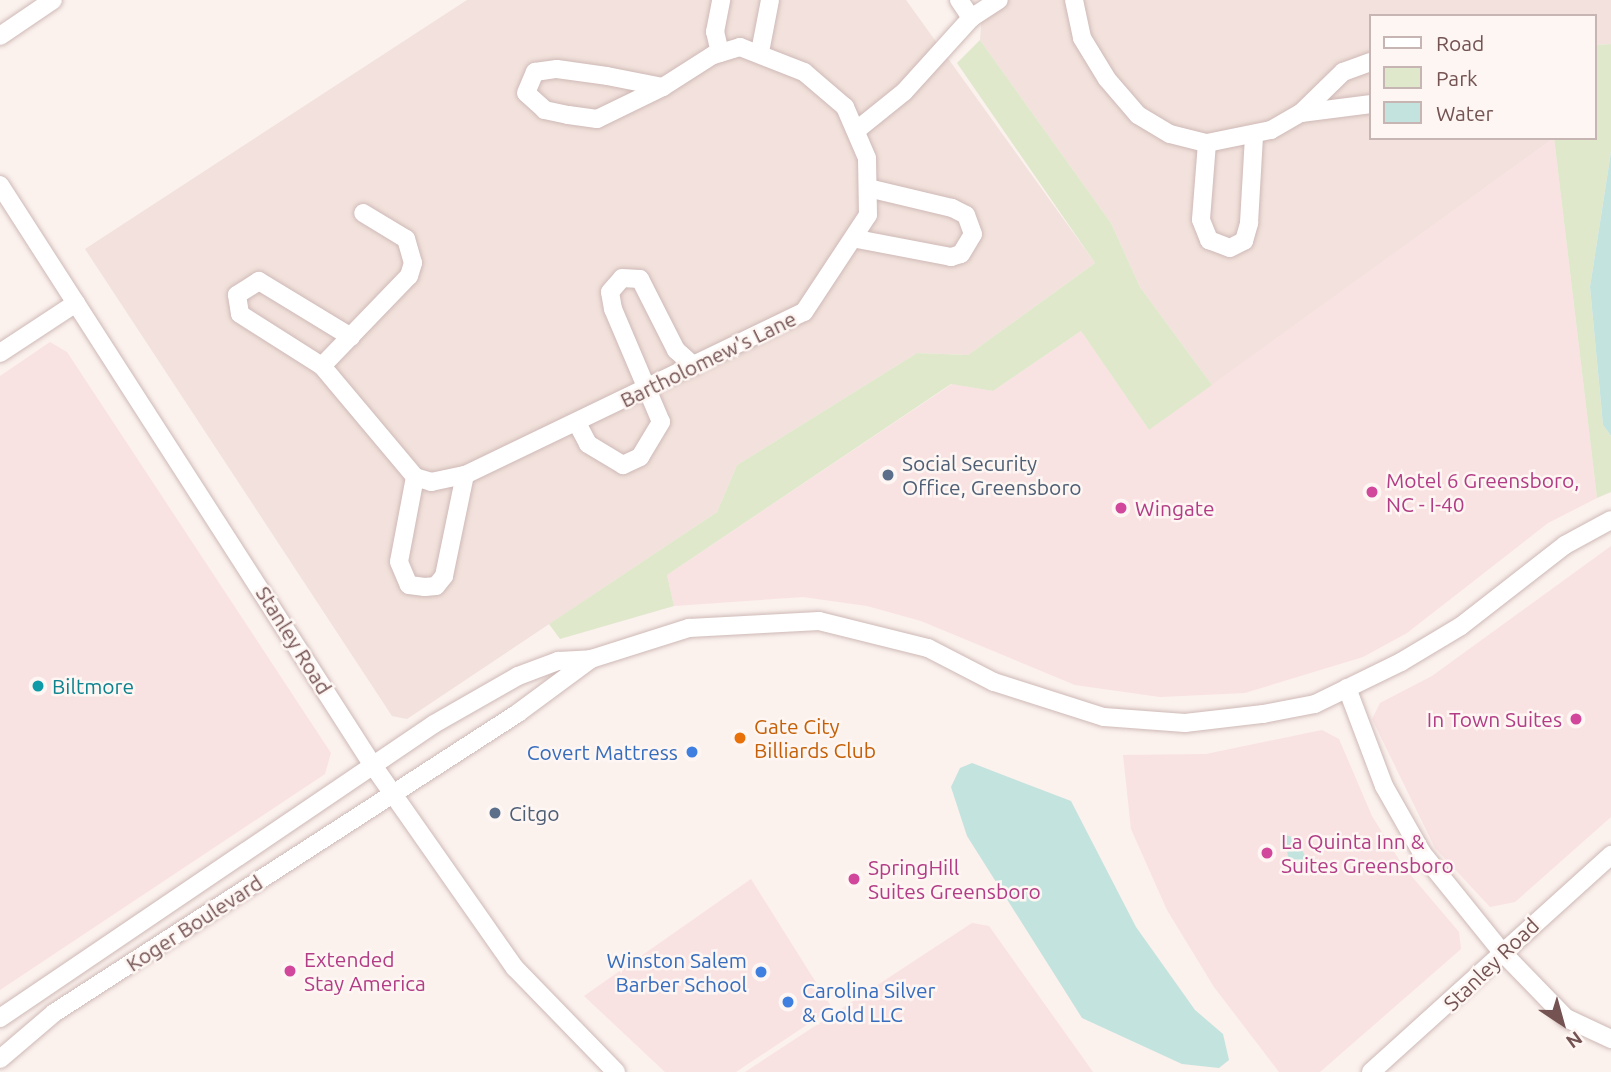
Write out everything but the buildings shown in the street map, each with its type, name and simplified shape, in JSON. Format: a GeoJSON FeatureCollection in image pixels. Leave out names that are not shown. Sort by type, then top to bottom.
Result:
{"type":"FeatureCollection","features":[{"type":"Feature","properties":{"kind":"street"},"geometry":{"type":"LineString","coordinates":[[0,36],[53,0]]}},
{"type":"Feature","properties":{"kind":"street"},"geometry":{"type":"LineString","coordinates":[[720,53],[715,32],[721,0]]}},
{"type":"Feature","properties":{"kind":"street"},"geometry":{"type":"LineString","coordinates":[[760,51],[770,0]]}},
{"type":"Feature","properties":{"kind":"street"},"geometry":{"type":"LineString","coordinates":[[959,0],[971,18]]}},
{"type":"Feature","properties":{"kind":"street"},"geometry":{"type":"LineString","coordinates":[[858,129],[904,92],[971,18],[999,0]]}},
{"type":"Feature","properties":{"kind":"street"},"geometry":{"type":"LineString","coordinates":[[1074,0],[1090,54],[1138,115],[1170,134],[1207,143],[1254,135],[1301,113],[1370,104]]}},
{"type":"Feature","properties":{"kind":"street","name":"Bartholomew's Lane"},"geometry":{"type":"LineString","coordinates":[[415,477],[431,482],[465,475],[804,312],[857,239],[872,189],[858,129],[845,107],[804,72],[760,51],[740,47],[720,53],[663,86],[597,119],[545,110],[526,93],[534,72],[557,69],[663,86]]}},
{"type":"Feature","properties":{"kind":"street"},"geometry":{"type":"LineString","coordinates":[[1301,113],[1343,72],[1370,62]]}},
{"type":"Feature","properties":{"kind":"street"},"geometry":{"type":"LineString","coordinates":[[1207,143],[1202,220],[1209,240],[1230,248],[1244,241],[1249,223],[1254,135]]}},
{"type":"Feature","properties":{"kind":"street","name":"Stanley Road"},"geometry":{"type":"LineString","coordinates":[[0,185],[372,764],[515,968],[616,1072]]}},
{"type":"Feature","properties":{"kind":"street"},"geometry":{"type":"LineString","coordinates":[[857,239],[951,257],[961,254],[973,234],[966,215],[952,208],[872,189]]}},
{"type":"Feature","properties":{"kind":"street"},"geometry":{"type":"LineString","coordinates":[[322,366],[351,337],[413,263],[406,239],[363,213]]}},
{"type":"Feature","properties":{"kind":"street"},"geometry":{"type":"LineString","coordinates":[[577,423],[588,444],[606,458],[623,465],[640,457],[662,422],[612,309],[610,292],[622,278],[640,279],[676,350],[694,366]]}},
{"type":"Feature","properties":{"kind":"street"},"geometry":{"type":"LineString","coordinates":[[351,337],[281,292],[248,283],[237,295],[240,314],[322,366],[415,477],[399,562],[409,585],[436,586],[444,576],[465,475]]}},
{"type":"Feature","properties":{"kind":"street"},"geometry":{"type":"LineString","coordinates":[[0,353],[76,303]]}},
{"type":"Feature","properties":{"kind":"street"},"geometry":{"type":"LineString","coordinates":[[591,659],[689,628],[818,621],[928,648],[994,682],[1104,717],[1185,723],[1315,704],[1461,626],[1556,552],[1611,520]]}},
{"type":"Feature","properties":{"kind":"street","name":"Koger Boulevard"},"geometry":{"type":"LineString","coordinates":[[0,1018],[372,764],[518,676],[558,661],[591,659]]}},
{"type":"Feature","properties":{"kind":"street","name":"Koger Boulevard"},"geometry":{"type":"LineString","coordinates":[[0,1059],[54,1013],[394,794],[591,659]]}},
{"type":"Feature","properties":{"kind":"street"},"geometry":{"type":"LineString","coordinates":[[1347,688],[1384,786],[1422,852],[1500,951],[1566,1018],[1611,1039]]}},
{"type":"Feature","properties":{"kind":"street","name":"Stanley Road"},"geometry":{"type":"LineString","coordinates":[[1371,1072],[1500,951],[1611,855]]}},
{"type":"Feature","properties":{"kind":"shaded area"},"geometry":{"type":"Polygon","coordinates":[[[467,0],[906,0],[1095,263],[968,355],[917,353],[737,465],[717,512],[407,719],[392,716],[85,249],[467,0]]]}},
{"type":"Feature","properties":{"kind":"shaded area"},"geometry":{"type":"Polygon","coordinates":[[[983,0],[1611,0],[1611,44],[1597,45],[1597,14],[1370,14],[1370,140],[1551,140],[1212,385],[1140,287],[1111,223],[980,40],[983,0]]]}},
{"type":"Feature","properties":{"kind":"shaded area"},"geometry":{"type":"Polygon","coordinates":[[[1554,140],[1597,498],[1548,523],[1407,633],[1363,657],[1245,693],[1160,697],[1075,685],[921,621],[867,606],[803,597],[674,606],[667,575],[952,384],[993,391],[1081,331],[1149,430],[1554,140]]]}},
{"type":"Feature","properties":{"kind":"shaded area"},"geometry":{"type":"Polygon","coordinates":[[[50,342],[67,352],[331,753],[325,774],[0,990],[0,376],[50,342]]]}},
{"type":"Feature","properties":{"kind":"shaded area"},"geometry":{"type":"Polygon","coordinates":[[[1611,546],[1611,817],[1515,902],[1490,907],[1435,848],[1372,719],[1380,703],[1432,676],[1611,546]]]}},
{"type":"Feature","properties":{"kind":"shaded area"},"geometry":{"type":"Polygon","coordinates":[[[1322,730],[1339,739],[1372,816],[1403,866],[1459,932],[1461,949],[1320,1072],[1279,1072],[1214,987],[1167,910],[1131,829],[1123,755],[1206,754],[1322,730]]]}},
{"type":"Feature","properties":{"kind":"shaded area"},"geometry":{"type":"Polygon","coordinates":[[[751,879],[832,1008],[736,1072],[665,1072],[584,996],[751,879]]]}},
{"type":"Feature","properties":{"kind":"shaded area"},"geometry":{"type":"Polygon","coordinates":[[[972,923],[989,926],[1093,1072],[745,1072],[972,923]]]}},
{"type":"Feature","properties":{"kind":"green space"},"geometry":{"type":"Polygon","coordinates":[[[980,40],[1111,223],[1140,287],[1212,385],[1149,430],[1081,331],[993,391],[951,384],[667,575],[674,606],[560,639],[549,624],[717,512],[737,465],[917,353],[968,355],[1095,263],[957,63],[980,40]]]}},
{"type":"Feature","properties":{"kind":"green space"},"geometry":{"type":"Polygon","coordinates":[[[1611,44],[1611,152],[1590,287],[1603,425],[1611,436],[1611,492],[1597,498],[1554,140],[1597,140],[1597,45],[1611,44]]]}},
{"type":"Feature","properties":{"kind":"water"},"geometry":{"type":"Polygon","coordinates":[[[1611,152],[1611,436],[1603,425],[1590,287],[1611,152]]]}},
{"type":"Feature","properties":{"kind":"water"},"geometry":{"type":"Polygon","coordinates":[[[972,763],[1071,801],[1136,927],[1195,1010],[1223,1034],[1229,1060],[1219,1068],[1182,1064],[1082,1018],[967,836],[951,787],[960,768],[972,763]]]}},
{"type":"Feature","properties":{"kind":"water"},"geometry":{"type":"Polygon","coordinates":[[[1285,835],[1296,838],[1305,856],[1302,863],[1288,857],[1285,835]]]}},
{"type":"Feature","properties":{"kind":"place","name":"Social Security Office, Greensboro"},"geometry":{"type":"Point","coordinates":[888,475]}},
{"type":"Feature","properties":{"kind":"place","name":"Motel 6 Greensboro, NC - I-40"},"geometry":{"type":"Point","coordinates":[1372,492]}},
{"type":"Feature","properties":{"kind":"place","name":"Wingate"},"geometry":{"type":"Point","coordinates":[1121,508]}},
{"type":"Feature","properties":{"kind":"place","name":"Biltmore"},"geometry":{"type":"Point","coordinates":[38,686]}},
{"type":"Feature","properties":{"kind":"place","name":"In Town Suites"},"geometry":{"type":"Point","coordinates":[1576,719]}},
{"type":"Feature","properties":{"kind":"place","name":"Gate City Billiards Club"},"geometry":{"type":"Point","coordinates":[740,738]}},
{"type":"Feature","properties":{"kind":"place","name":"Covert Mattress"},"geometry":{"type":"Point","coordinates":[692,752]}},
{"type":"Feature","properties":{"kind":"place","name":"Citgo"},"geometry":{"type":"Point","coordinates":[495,813]}},
{"type":"Feature","properties":{"kind":"place","name":"La Quinta Inn & Suites Greensboro"},"geometry":{"type":"Point","coordinates":[1267,853]}},
{"type":"Feature","properties":{"kind":"place","name":"SpringHill Suites Greensboro"},"geometry":{"type":"Point","coordinates":[854,879]}},
{"type":"Feature","properties":{"kind":"place","name":"Extended Stay America"},"geometry":{"type":"Point","coordinates":[290,971]}},
{"type":"Feature","properties":{"kind":"place","name":"Winston Salem Barber School"},"geometry":{"type":"Point","coordinates":[761,972]}},
{"type":"Feature","properties":{"kind":"place","name":"Carolina Silver & Gold LLC"},"geometry":{"type":"Point","coordinates":[788,1002]}}]}
